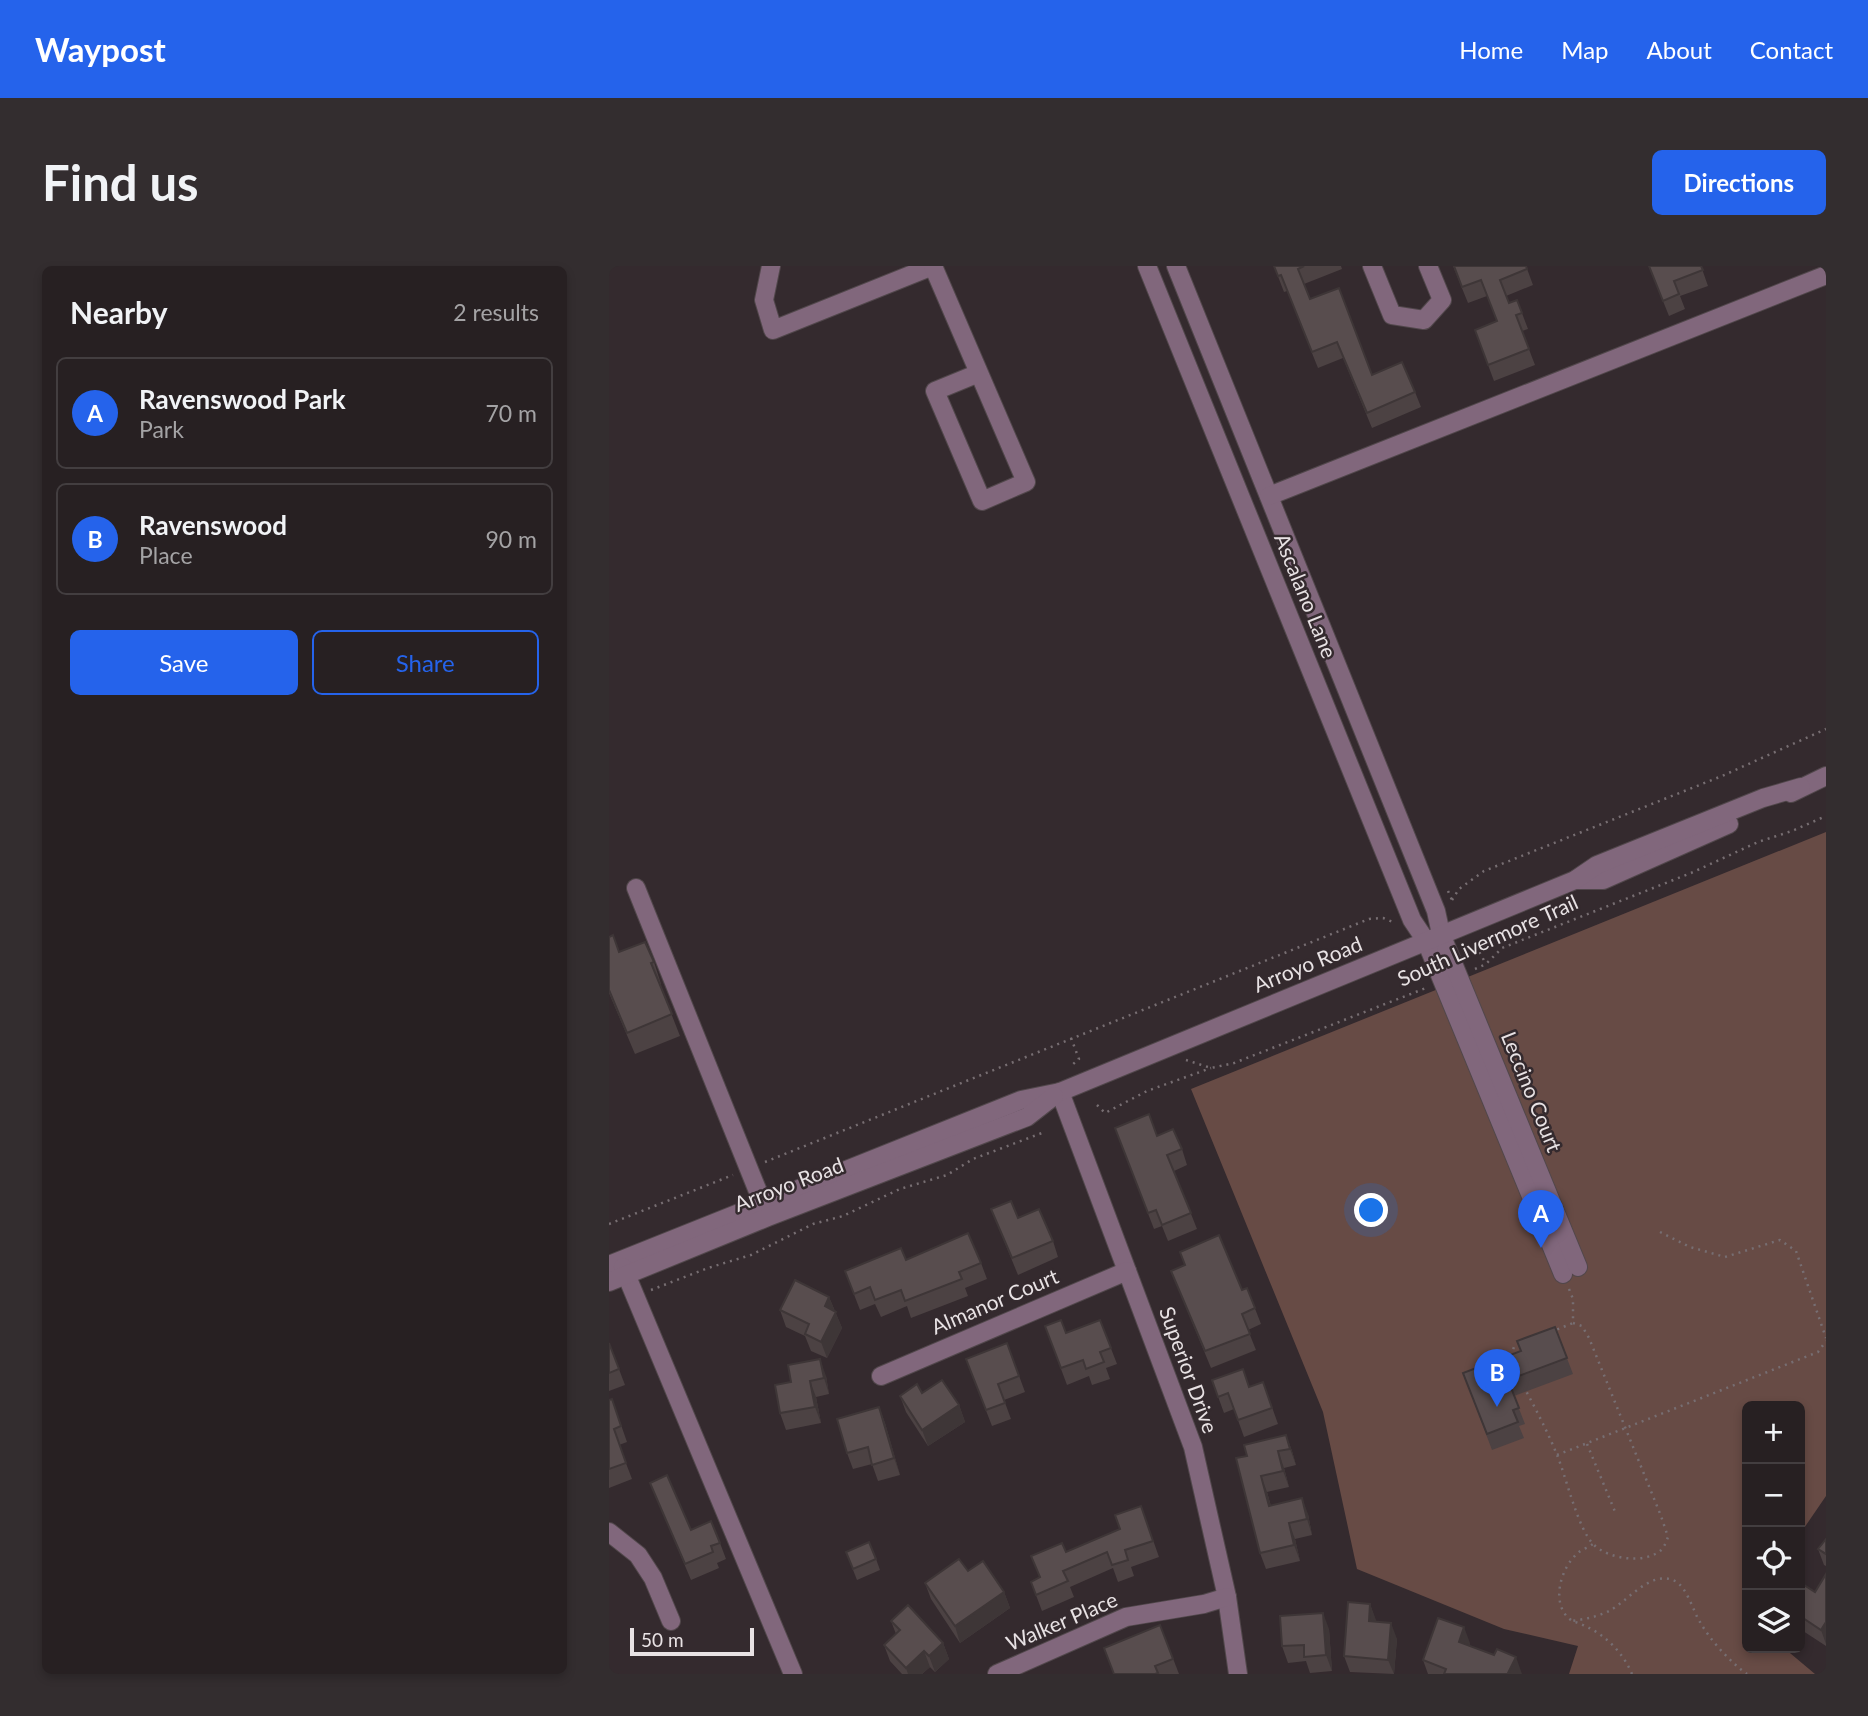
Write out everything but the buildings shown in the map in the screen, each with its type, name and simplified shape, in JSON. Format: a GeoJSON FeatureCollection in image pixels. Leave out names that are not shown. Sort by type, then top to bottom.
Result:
{"type":"FeatureCollection","features":[{"type":"Feature","properties":{"kind":"street"},"geometry":{"type":"LineString","coordinates":[[771,266],[764,300],[773,330],[933,266],[1026,482],[982,501],[935,391],[979,373]]}},
{"type":"Feature","properties":{"kind":"street","name":"Ascalano Lane"},"geometry":{"type":"LineString","coordinates":[[1147,266],[1412,920],[1434,937]]}},
{"type":"Feature","properties":{"kind":"street","name":"Ascalano Lane"},"geometry":{"type":"LineString","coordinates":[[1176,266],[1436,911],[1434,937]]}},
{"type":"Feature","properties":{"kind":"street"},"geometry":{"type":"LineString","coordinates":[[1372,266],[1392,315],[1424,320],[1442,300],[1428,266]]}},
{"type":"Feature","properties":{"kind":"street"},"geometry":{"type":"LineString","coordinates":[[1269,496],[1826,275]]}},
{"type":"Feature","properties":{"kind":"street","name":"Arroyo Road"},"geometry":{"type":"LineString","coordinates":[[616,1271],[766,1210],[1027,1117],[1059,1092],[1575,880],[1597,865],[1763,798],[1801,788],[1826,776]]}},
{"type":"Feature","properties":{"kind":"street"},"geometry":{"type":"LineString","coordinates":[[636,888],[766,1210]]}},
{"type":"Feature","properties":{"kind":"street","name":"Leccino Court"},"geometry":{"type":"LineString","coordinates":[[1434,937],[1571,1270]]}},
{"type":"Feature","properties":{"kind":"street","name":"Superior Drive"},"geometry":{"type":"LineString","coordinates":[[1059,1092],[1193,1447],[1227,1597],[1238,1674]]}},
{"type":"Feature","properties":{"kind":"street"},"geometry":{"type":"LineString","coordinates":[[616,1271],[635,1297],[793,1674]]}},
{"type":"Feature","properties":{"kind":"street","name":"Almanor Court"},"geometry":{"type":"LineString","coordinates":[[881,1376],[1128,1271]]}},
{"type":"Feature","properties":{"kind":"street"},"geometry":{"type":"LineString","coordinates":[[609,1532],[638,1555],[653,1578],[671,1621]]}},
{"type":"Feature","properties":{"kind":"street","name":"Walker Place"},"geometry":{"type":"LineString","coordinates":[[997,1674],[1126,1617],[1204,1604],[1227,1597]]}},
{"type":"Feature","properties":{"kind":"path"},"geometry":{"type":"LineString","coordinates":[[1452,900],[1459,889],[1484,871],[1722,776],[1826,729]]}},
{"type":"Feature","properties":{"kind":"path","name":"South Livermore Trail"},"geometry":{"type":"LineString","coordinates":[[1097,1105],[1105,1113],[1147,1091],[1211,1068],[1234,1063],[1486,964],[1502,948],[1692,873],[1758,842],[1826,816]]}},
{"type":"Feature","properties":{"kind":"path"},"geometry":{"type":"LineString","coordinates":[[609,1224],[1369,919],[1383,918],[1399,924]]}},
{"type":"Feature","properties":{"kind":"path"},"geometry":{"type":"LineString","coordinates":[[1476,946],[1486,964]]}},
{"type":"Feature","properties":{"kind":"path"},"geometry":{"type":"LineString","coordinates":[[1071,1038],[1079,1059],[1072,1065]]}},
{"type":"Feature","properties":{"kind":"path"},"geometry":{"type":"LineString","coordinates":[[1158,1052],[1211,1068]]}},
{"type":"Feature","properties":{"kind":"path"},"geometry":{"type":"LineString","coordinates":[[635,1297],[708,1268],[751,1255],[813,1224],[843,1216],[900,1189],[947,1175],[973,1159],[1042,1133]]}},
{"type":"Feature","properties":{"kind":"path"},"geometry":{"type":"LineString","coordinates":[[1557,1455],[1818,1352],[1826,1339],[1796,1251],[1780,1240],[1725,1257],[1690,1247],[1660,1233]]}},
{"type":"Feature","properties":{"kind":"path"},"geometry":{"type":"LineString","coordinates":[[1571,1270],[1573,1323]]}},
{"type":"Feature","properties":{"kind":"path"},"geometry":{"type":"LineString","coordinates":[[1573,1323],[1582,1326],[1625,1429],[1668,1537],[1662,1550],[1648,1557],[1628,1558],[1612,1555],[1593,1545],[1576,1509],[1557,1455],[1514,1368],[1511,1356],[1514,1347],[1573,1323]]}},
{"type":"Feature","properties":{"kind":"path"},"geometry":{"type":"LineString","coordinates":[[1587,1444],[1616,1514]]}},
{"type":"Feature","properties":{"kind":"path"},"geometry":{"type":"LineString","coordinates":[[1593,1545],[1578,1552],[1567,1565],[1560,1583],[1559,1603],[1566,1617],[1583,1624],[1611,1642],[1626,1660],[1632,1674]]}},
{"type":"Feature","properties":{"kind":"path"},"geometry":{"type":"LineString","coordinates":[[1572,1621],[1610,1611],[1651,1582],[1673,1579],[1680,1585],[1701,1624],[1747,1674]]}},
{"type":"Feature","properties":{"kind":"shaded area"},"geometry":{"type":"Polygon","coordinates":[[[1826,832],[1826,1496],[1805,1527],[1805,1401],[1742,1401],[1742,1653],[1790,1653],[1815,1674],[1569,1674],[1578,1646],[1504,1629],[1357,1569],[1323,1412],[1191,1089],[1826,832]]]}},
{"type":"Feature","properties":{"kind":"place","name":"Ravenswood Park"},"geometry":{"type":"Point","coordinates":[1541,1248]}},
{"type":"Feature","properties":{"kind":"place","name":"Ravenswood"},"geometry":{"type":"Point","coordinates":[1497,1407]}}]}
